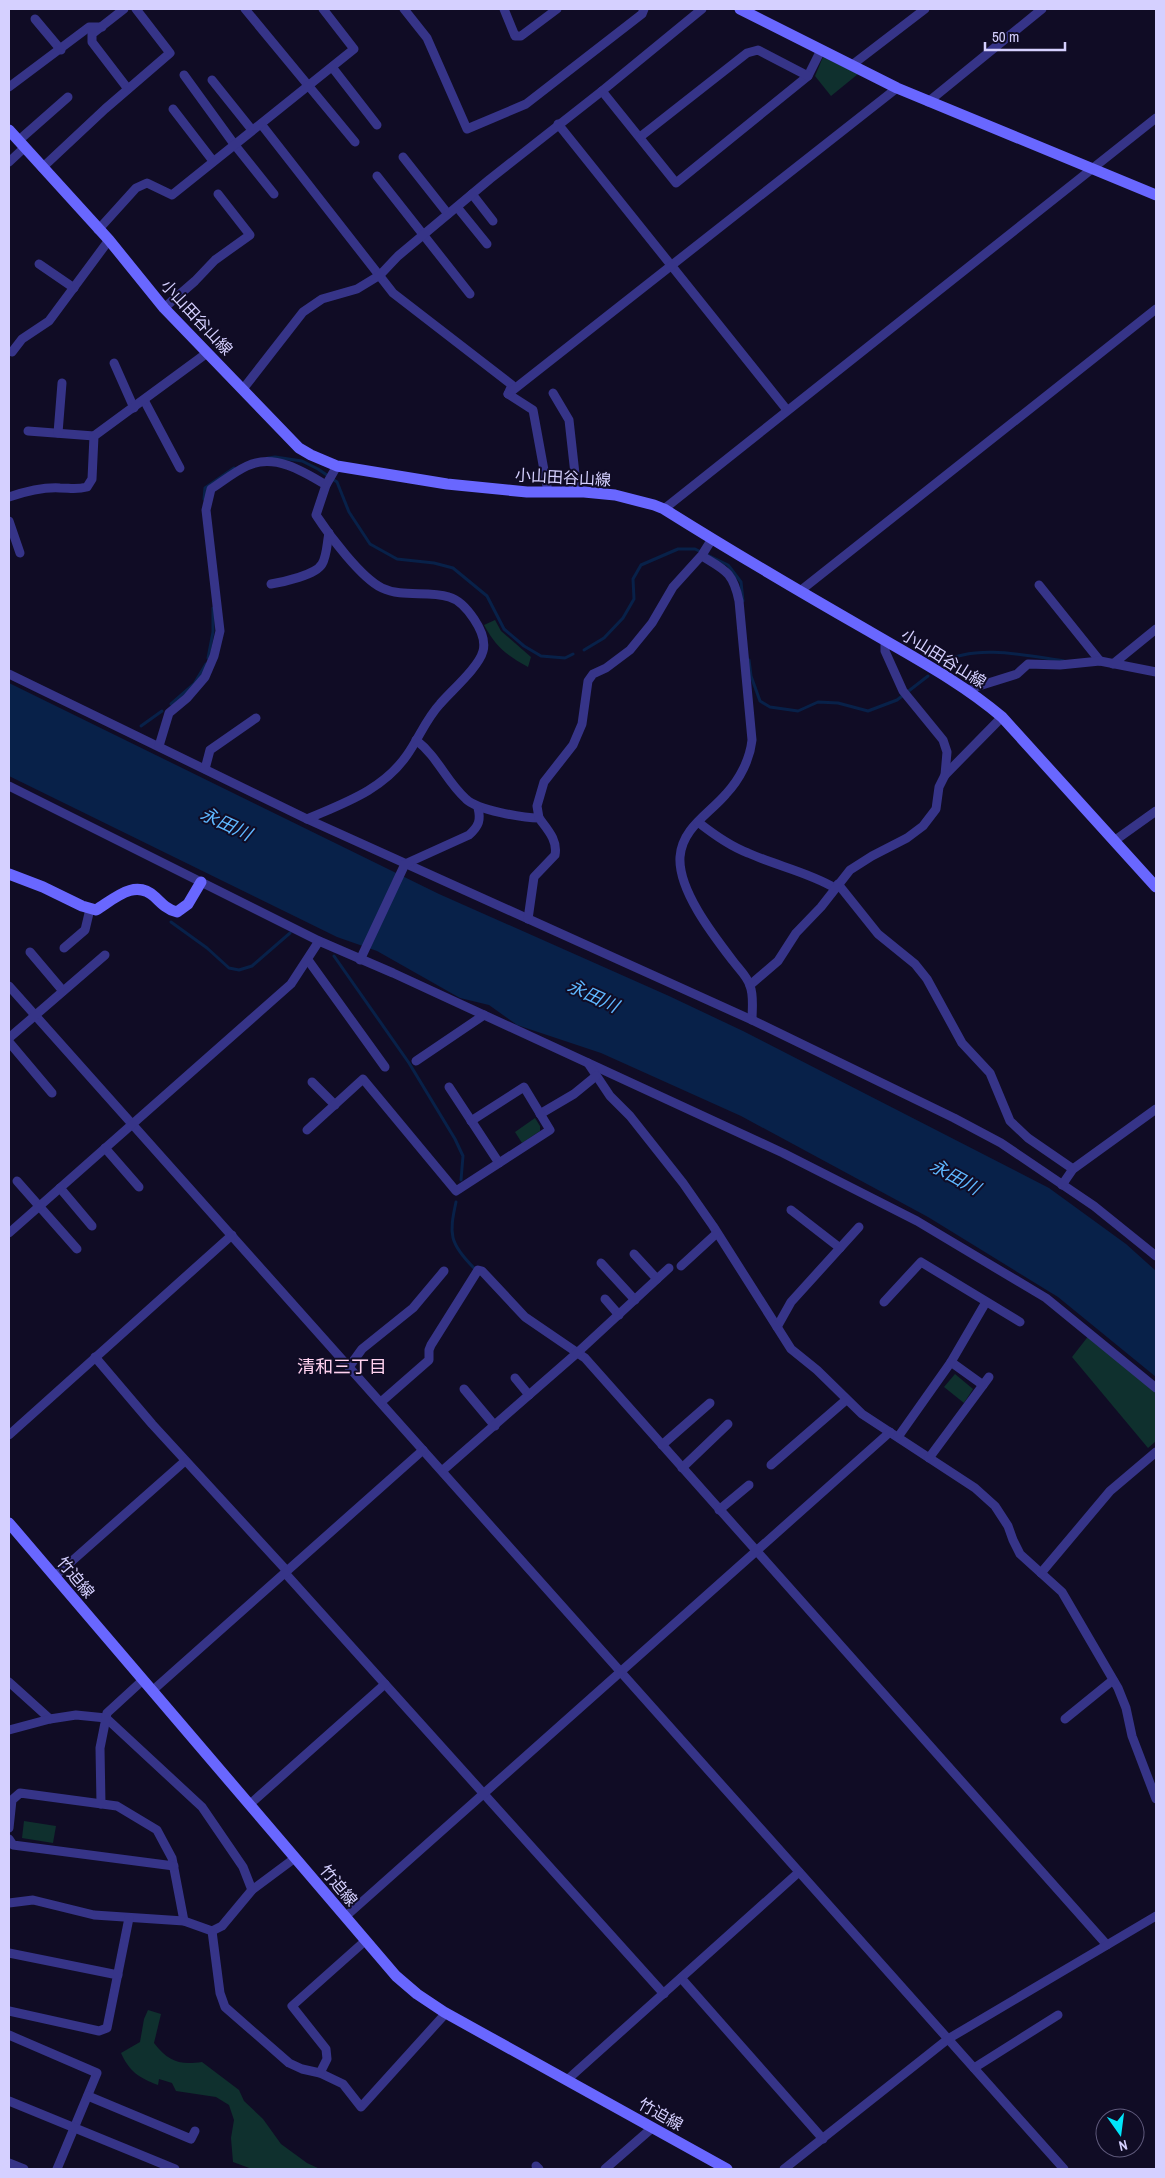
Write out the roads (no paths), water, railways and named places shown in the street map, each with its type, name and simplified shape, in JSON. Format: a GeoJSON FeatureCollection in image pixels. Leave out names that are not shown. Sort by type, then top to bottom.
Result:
{"type":"FeatureCollection","features":[{"type":"Feature","properties":{"kind":"street"},"geometry":{"type":"LineString","coordinates":[[124,9],[92,34],[92,42],[128,89]]}},
{"type":"Feature","properties":{"kind":"street"},"geometry":{"type":"LineString","coordinates":[[42,168],[170,53],[136,9]]}},
{"type":"Feature","properties":{"kind":"street"},"geometry":{"type":"LineString","coordinates":[[245,9],[355,142]]}},
{"type":"Feature","properties":{"kind":"street"},"geometry":{"type":"LineString","coordinates":[[98,230],[136,188],[148,183],[172,195],[354,49],[323,9]]}},
{"type":"Feature","properties":{"kind":"street"},"geometry":{"type":"LineString","coordinates":[[404,9],[427,38],[466,129],[526,104],[642,14],[644,9]]}},
{"type":"Feature","properties":{"kind":"street"},"geometry":{"type":"LineString","coordinates":[[504,9],[515,36],[521,36],[557,9]]}},
{"type":"Feature","properties":{"kind":"street"},"geometry":{"type":"LineString","coordinates":[[243,389],[303,312],[322,299],[357,289],[380,275],[398,256],[472,194],[702,9]]}},
{"type":"Feature","properties":{"kind":"street"},"geometry":{"type":"LineString","coordinates":[[740,9],[928,102],[1094,168],[1156,195]]}},
{"type":"Feature","properties":{"kind":"street"},"geometry":{"type":"LineString","coordinates":[[852,65],[925,9]]}},
{"type":"Feature","properties":{"kind":"street"},"geometry":{"type":"LineString","coordinates":[[928,102],[1042,9]]}},
{"type":"Feature","properties":{"kind":"street"},"geometry":{"type":"LineString","coordinates":[[35,19],[61,50]]}},
{"type":"Feature","properties":{"kind":"street"},"geometry":{"type":"LineString","coordinates":[[9,87],[90,27],[102,27]]}},
{"type":"Feature","properties":{"kind":"street"},"geometry":{"type":"LineString","coordinates":[[640,137],[747,53],[758,50],[808,76]]}},
{"type":"Feature","properties":{"kind":"street"},"geometry":{"type":"LineString","coordinates":[[602,91],[676,183],[808,76],[821,50]]}},
{"type":"Feature","properties":{"kind":"street"},"geometry":{"type":"LineString","coordinates":[[332,67],[377,125]]}},
{"type":"Feature","properties":{"kind":"street"},"geometry":{"type":"LineString","coordinates":[[184,75],[234,144],[274,194]]}},
{"type":"Feature","properties":{"kind":"street"},"geometry":{"type":"LineString","coordinates":[[212,80],[252,130]]}},
{"type":"Feature","properties":{"kind":"street"},"geometry":{"type":"LineString","coordinates":[[508,394],[897,88]]}},
{"type":"Feature","properties":{"kind":"street"},"geometry":{"type":"LineString","coordinates":[[9,162],[21,144],[68,97]]}},
{"type":"Feature","properties":{"kind":"street"},"geometry":{"type":"LineString","coordinates":[[173,110],[213,161]]}},
{"type":"Feature","properties":{"kind":"street"},"geometry":{"type":"LineString","coordinates":[[664,509],[1156,118]]}},
{"type":"Feature","properties":{"kind":"street"},"geometry":{"type":"LineString","coordinates":[[261,124],[393,293],[512,385],[508,394]]}},
{"type":"Feature","properties":{"kind":"street"},"geometry":{"type":"LineString","coordinates":[[558,124],[787,410]]}},
{"type":"Feature","properties":{"kind":"street","name":"小山田谷山線"},"geometry":{"type":"LineString","coordinates":[[9,130],[109,240],[164,308],[299,448],[335,468],[465,486],[527,492],[615,494],[664,509],[710,543],[908,652],[966,690],[1002,717],[1156,887]]}},
{"type":"Feature","properties":{"kind":"street"},"geometry":{"type":"LineString","coordinates":[[403,157],[448,214]]}},
{"type":"Feature","properties":{"kind":"street"},"geometry":{"type":"LineString","coordinates":[[376,176],[470,294]]}},
{"type":"Feature","properties":{"kind":"street"},"geometry":{"type":"LineString","coordinates":[[164,308],[195,281],[215,260],[250,235],[218,194]]}},
{"type":"Feature","properties":{"kind":"street"},"geometry":{"type":"LineString","coordinates":[[472,194],[493,220]]}},
{"type":"Feature","properties":{"kind":"street"},"geometry":{"type":"LineString","coordinates":[[457,207],[487,244]]}},
{"type":"Feature","properties":{"kind":"street"},"geometry":{"type":"LineString","coordinates":[[12,352],[22,339],[49,321],[109,240]]}},
{"type":"Feature","properties":{"kind":"street"},"geometry":{"type":"LineString","coordinates":[[39,264],[74,288]]}},
{"type":"Feature","properties":{"kind":"street"},"geometry":{"type":"LineString","coordinates":[[800,591],[1156,309]]}},
{"type":"Feature","properties":{"kind":"street"},"geometry":{"type":"LineString","coordinates":[[28,431],[94,436],[207,353]]}},
{"type":"Feature","properties":{"kind":"street"},"geometry":{"type":"LineString","coordinates":[[114,363],[134,408]]}},
{"type":"Feature","properties":{"kind":"street"},"geometry":{"type":"LineString","coordinates":[[58,433],[62,384]]}},
{"type":"Feature","properties":{"kind":"street"},"geometry":{"type":"LineString","coordinates":[[553,393],[569,420],[577,492]]}},
{"type":"Feature","properties":{"kind":"street"},"geometry":{"type":"LineString","coordinates":[[508,394],[533,410],[548,492]]}},
{"type":"Feature","properties":{"kind":"street"},"geometry":{"type":"LineString","coordinates":[[144,400],[180,468]]}},
{"type":"Feature","properties":{"kind":"street"},"geometry":{"type":"LineString","coordinates":[[9,497],[37,490],[59,488],[76,490],[87,487],[92,479],[94,436]]}},
{"type":"Feature","properties":{"kind":"street"},"geometry":{"type":"LineString","coordinates":[[159,746],[169,713],[187,698],[204,677],[214,656],[220,631],[206,510],[211,489],[248,465],[265,462],[286,464],[326,484]]}},
{"type":"Feature","properties":{"kind":"street"},"geometry":{"type":"LineString","coordinates":[[307,819],[370,791],[386,780],[398,767],[416,740],[430,714],[474,667],[483,653],[483,639],[480,631],[466,608],[450,597],[401,593],[382,588],[367,579],[329,533],[316,515],[326,484],[335,468]]}},
{"type":"Feature","properties":{"kind":"street"},"geometry":{"type":"LineString","coordinates":[[9,521],[20,553]]}},
{"type":"Feature","properties":{"kind":"street"},"geometry":{"type":"LineString","coordinates":[[272,584],[292,580],[322,565],[329,533]]}},
{"type":"Feature","properties":{"kind":"street"},"geometry":{"type":"LineString","coordinates":[[528,919],[534,877],[556,855],[556,849],[550,833],[539,818],[537,806],[544,782],[573,745],[582,724],[588,681],[593,674],[606,668],[630,650],[652,623],[673,587],[702,555],[710,543]]}},
{"type":"Feature","properties":{"kind":"street"},"geometry":{"type":"LineString","coordinates":[[702,555],[732,576],[736,587],[739,600],[752,740],[751,753],[739,777],[727,793],[689,831],[683,843],[680,871],[685,884],[717,940],[750,985],[752,1020]]}},
{"type":"Feature","properties":{"kind":"street"},"geometry":{"type":"LineString","coordinates":[[1039,585],[1100,661]]}},
{"type":"Feature","properties":{"kind":"street"},"geometry":{"type":"LineString","coordinates":[[1112,664],[1156,629]]}},
{"type":"Feature","properties":{"kind":"street"},"geometry":{"type":"LineString","coordinates":[[885,641],[885,651],[903,691],[943,740],[948,752],[945,775]]}},
{"type":"Feature","properties":{"kind":"street"},"geometry":{"type":"LineString","coordinates":[[966,690],[1017,674],[1028,664],[1100,661],[1156,672]]}},
{"type":"Feature","properties":{"kind":"street"},"geometry":{"type":"LineString","coordinates":[[9,674],[307,819],[752,1020],[954,1118],[1001,1143],[1094,1206],[1156,1256]]}},
{"type":"Feature","properties":{"kind":"street"},"geometry":{"type":"LineString","coordinates":[[750,985],[778,961],[796,933],[850,870],[907,838],[923,826],[936,809],[939,787],[945,775],[1002,717]]}},
{"type":"Feature","properties":{"kind":"street"},"geometry":{"type":"LineString","coordinates":[[205,769],[210,750],[256,718]]}},
{"type":"Feature","properties":{"kind":"street"},"geometry":{"type":"LineString","coordinates":[[416,740],[429,750],[466,800],[478,808],[490,808],[523,818],[539,818]]}},
{"type":"Feature","properties":{"kind":"street"},"geometry":{"type":"LineString","coordinates":[[9,786],[319,941],[393,973],[783,1153],[917,1221],[1046,1298],[1156,1388]]}},
{"type":"Feature","properties":{"kind":"street"},"geometry":{"type":"LineString","coordinates":[[360,960],[405,864],[469,835],[478,827],[480,822],[478,808]]}},
{"type":"Feature","properties":{"kind":"street"},"geometry":{"type":"LineString","coordinates":[[1114,841],[1156,811]]}},
{"type":"Feature","properties":{"kind":"street"},"geometry":{"type":"LineString","coordinates":[[698,822],[747,853],[806,873],[837,886],[878,934],[915,964],[927,979],[962,1043],[990,1073],[1010,1121],[1028,1138],[1072,1169]]}},
{"type":"Feature","properties":{"kind":"street"},"geometry":{"type":"LineString","coordinates":[[9,874],[96,910],[129,890],[138,888],[152,895],[164,906],[178,912],[188,904],[201,882]]}},
{"type":"Feature","properties":{"kind":"street"},"geometry":{"type":"LineString","coordinates":[[64,948],[85,930],[90,909]]}},
{"type":"Feature","properties":{"kind":"street"},"geometry":{"type":"LineString","coordinates":[[9,1233],[291,984],[319,941]]}},
{"type":"Feature","properties":{"kind":"street"},"geometry":{"type":"LineString","coordinates":[[30,952],[63,991]]}},
{"type":"Feature","properties":{"kind":"street"},"geometry":{"type":"LineString","coordinates":[[9,1038],[105,954]]}},
{"type":"Feature","properties":{"kind":"street"},"geometry":{"type":"LineString","coordinates":[[308,960],[385,1068]]}},
{"type":"Feature","properties":{"kind":"street"},"geometry":{"type":"LineString","coordinates":[[9,986],[1064,2169]]}},
{"type":"Feature","properties":{"kind":"street"},"geometry":{"type":"LineString","coordinates":[[416,1060],[484,1015]]}},
{"type":"Feature","properties":{"kind":"street"},"geometry":{"type":"LineString","coordinates":[[9,1042],[52,1093]]}},
{"type":"Feature","properties":{"kind":"street"},"geometry":{"type":"LineString","coordinates":[[588,1063],[596,1076],[683,1184],[717,1233],[791,1349],[817,1370],[862,1414],[975,1488],[995,1506],[1008,1526],[1020,1554],[1062,1592],[1113,1680],[1126,1708],[1132,1736],[1156,1799]]}},
{"type":"Feature","properties":{"kind":"street"},"geometry":{"type":"LineString","coordinates":[[540,1114],[574,1094],[596,1076]]}},
{"type":"Feature","properties":{"kind":"street"},"geometry":{"type":"LineString","coordinates":[[307,1130],[363,1078],[456,1191],[550,1130],[524,1087],[471,1121]]}},
{"type":"Feature","properties":{"kind":"street"},"geometry":{"type":"LineString","coordinates":[[312,1082],[335,1105]]}},
{"type":"Feature","properties":{"kind":"street"},"geometry":{"type":"LineString","coordinates":[[449,1087],[499,1163]]}},
{"type":"Feature","properties":{"kind":"street"},"geometry":{"type":"LineString","coordinates":[[1062,1185],[1072,1169],[1156,1109]]}},
{"type":"Feature","properties":{"kind":"street"},"geometry":{"type":"LineString","coordinates":[[105,1148],[139,1187]]}},
{"type":"Feature","properties":{"kind":"street"},"geometry":{"type":"LineString","coordinates":[[17,1180],[77,1249]]}},
{"type":"Feature","properties":{"kind":"street"},"geometry":{"type":"LineString","coordinates":[[60,1188],[92,1226]]}},
{"type":"Feature","properties":{"kind":"street"},"geometry":{"type":"LineString","coordinates":[[791,1210],[840,1248]]}},
{"type":"Feature","properties":{"kind":"street"},"geometry":{"type":"LineString","coordinates":[[777,1327],[791,1302],[859,1227]]}},
{"type":"Feature","properties":{"kind":"street"},"geometry":{"type":"LineString","coordinates":[[680,1266],[717,1233]]}},
{"type":"Feature","properties":{"kind":"street"},"geometry":{"type":"LineString","coordinates":[[9,1435],[232,1235]]}},
{"type":"Feature","properties":{"kind":"street"},"geometry":{"type":"LineString","coordinates":[[634,1254],[657,1279]]}},
{"type":"Feature","properties":{"kind":"street"},"geometry":{"type":"LineString","coordinates":[[884,1302],[920,1262],[1020,1322]]}},
{"type":"Feature","properties":{"kind":"street"},"geometry":{"type":"LineString","coordinates":[[601,1263],[635,1300]]}},
{"type":"Feature","properties":{"kind":"street"},"geometry":{"type":"LineString","coordinates":[[442,1471],[529,1396],[669,1268]]}},
{"type":"Feature","properties":{"kind":"street"},"geometry":{"type":"LineString","coordinates":[[349,1367],[362,1349],[413,1308],[444,1270]]}},
{"type":"Feature","properties":{"kind":"street"},"geometry":{"type":"LineString","coordinates":[[380,1402],[429,1360],[431,1345],[478,1270],[482,1271],[525,1317],[585,1358],[1107,1946]]}},
{"type":"Feature","properties":{"kind":"street"},"geometry":{"type":"LineString","coordinates":[[604,1299],[619,1315]]}},
{"type":"Feature","properties":{"kind":"street"},"geometry":{"type":"LineString","coordinates":[[345,1917],[756,1552],[894,1435],[951,1362],[986,1302]]}},
{"type":"Feature","properties":{"kind":"street"},"geometry":{"type":"LineString","coordinates":[[95,1358],[185,1461],[664,1994]]}},
{"type":"Feature","properties":{"kind":"street"},"geometry":{"type":"LineString","coordinates":[[951,1362],[983,1385]]}},
{"type":"Feature","properties":{"kind":"street"},"geometry":{"type":"LineString","coordinates":[[929,1458],[989,1377]]}},
{"type":"Feature","properties":{"kind":"street"},"geometry":{"type":"LineString","coordinates":[[515,1378],[529,1396]]}},
{"type":"Feature","properties":{"kind":"street"},"geometry":{"type":"LineString","coordinates":[[464,1389],[494,1426]]}},
{"type":"Feature","properties":{"kind":"street"},"geometry":{"type":"LineString","coordinates":[[771,1465],[846,1400]]}},
{"type":"Feature","properties":{"kind":"street"},"geometry":{"type":"LineString","coordinates":[[662,1445],[710,1403]]}},
{"type":"Feature","properties":{"kind":"street"},"geometry":{"type":"LineString","coordinates":[[682,1468],[728,1424]]}},
{"type":"Feature","properties":{"kind":"street"},"geometry":{"type":"LineString","coordinates":[[152,1691],[423,1450]]}},
{"type":"Feature","properties":{"kind":"street"},"geometry":{"type":"LineString","coordinates":[[1041,1573],[1110,1491],[1156,1452]]}},
{"type":"Feature","properties":{"kind":"street"},"geometry":{"type":"LineString","coordinates":[[55,1576],[185,1461]]}},
{"type":"Feature","properties":{"kind":"street"},"geometry":{"type":"LineString","coordinates":[[719,1510],[749,1485]]}},
{"type":"Feature","properties":{"kind":"street","name":"竹迫線"},"geometry":{"type":"LineString","coordinates":[[9,1523],[396,1976],[417,1994],[446,2013],[727,2169]]}},
{"type":"Feature","properties":{"kind":"street"},"geometry":{"type":"LineString","coordinates":[[101,1804],[100,1748],[106,1718],[108,1713],[143,1680]]}},
{"type":"Feature","properties":{"kind":"street"},"geometry":{"type":"LineString","coordinates":[[1065,1719],[1113,1680]]}},
{"type":"Feature","properties":{"kind":"street"},"geometry":{"type":"LineString","coordinates":[[9,1682],[50,1719]]}},
{"type":"Feature","properties":{"kind":"street"},"geometry":{"type":"LineString","coordinates":[[249,1805],[385,1684]]}},
{"type":"Feature","properties":{"kind":"street"},"geometry":{"type":"LineString","coordinates":[[9,1730],[50,1719],[76,1715],[106,1718],[202,1807],[243,1867],[252,1890]]}},
{"type":"Feature","properties":{"kind":"street"},"geometry":{"type":"LineString","coordinates":[[9,1828],[12,1800],[20,1793],[117,1806],[157,1830],[174,1866],[184,1921]]}},
{"type":"Feature","properties":{"kind":"street"},"geometry":{"type":"LineString","coordinates":[[9,1839],[13,1845],[174,1866]]}},
{"type":"Feature","properties":{"kind":"street"},"geometry":{"type":"LineString","coordinates":[[9,1903],[33,1900],[94,1915],[184,1921],[212,1930],[222,1926],[252,1890],[295,1858]]}},
{"type":"Feature","properties":{"kind":"street"},"geometry":{"type":"LineString","coordinates":[[567,2080],[800,1872]]}},
{"type":"Feature","properties":{"kind":"street"},"geometry":{"type":"LineString","coordinates":[[784,2169],[948,2039],[1156,1916]]}},
{"type":"Feature","properties":{"kind":"street"},"geometry":{"type":"LineString","coordinates":[[9,2011],[99,2031],[107,2028],[129,1918]]}},
{"type":"Feature","properties":{"kind":"street"},"geometry":{"type":"LineString","coordinates":[[212,1930],[220,1993],[225,2007],[289,2063],[302,2069],[320,2072],[343,2084],[361,2107],[446,2013]]}},
{"type":"Feature","properties":{"kind":"street"},"geometry":{"type":"LineString","coordinates":[[320,2072],[327,2060],[326,2049],[292,2006],[366,1941]]}},
{"type":"Feature","properties":{"kind":"street"},"geometry":{"type":"LineString","coordinates":[[9,1952],[118,1975]]}},
{"type":"Feature","properties":{"kind":"street"},"geometry":{"type":"LineString","coordinates":[[681,1978],[823,2138]]}},
{"type":"Feature","properties":{"kind":"street"},"geometry":{"type":"LineString","coordinates":[[974,2068],[1058,2015]]}},
{"type":"Feature","properties":{"kind":"street"},"geometry":{"type":"LineString","coordinates":[[9,2035],[97,2073],[57,2169]]}},
{"type":"Feature","properties":{"kind":"street"},"geometry":{"type":"LineString","coordinates":[[88,2096],[191,2139],[195,2131]]}},
{"type":"Feature","properties":{"kind":"street"},"geometry":{"type":"LineString","coordinates":[[9,2100],[175,2169]]}},
{"type":"Feature","properties":{"kind":"street"},"geometry":{"type":"LineString","coordinates":[[605,2169],[652,2128]]}},
{"type":"Feature","properties":{"kind":"street"},"geometry":{"type":"LineString","coordinates":[[9,2163],[24,2169]]}},
{"type":"Feature","properties":{"kind":"water","name":"永田川"},"geometry":{"type":"Polygon","coordinates":[[[9,683],[439,894],[669,996],[743,1031],[1049,1188],[1126,1244],[1156,1271],[1156,1377],[1058,1297],[928,1217],[741,1116],[601,1053],[517,1025],[489,1005],[460,998],[377,951],[337,937],[9,776],[9,683]]]}},
{"type":"Feature","properties":{"kind":"waterway"},"geometry":{"type":"LineString","coordinates":[[268,458],[275,457],[302,461],[337,482],[349,512],[370,544],[397,559],[434,563],[453,568],[487,596],[504,629],[524,646],[541,656],[565,658],[573,654]]}},
{"type":"Feature","properties":{"kind":"waterway"},"geometry":{"type":"LineString","coordinates":[[204,499],[205,488],[234,468]]}},
{"type":"Feature","properties":{"kind":"waterway"},"geometry":{"type":"LineString","coordinates":[[584,650],[604,638],[623,618],[634,599],[633,579],[641,565],[678,549],[695,549],[728,565],[741,582],[743,601]]}},
{"type":"Feature","properties":{"kind":"waterway"},"geometry":{"type":"LineString","coordinates":[[208,658],[213,632],[213,608]]}},
{"type":"Feature","properties":{"kind":"waterway"},"geometry":{"type":"LineString","coordinates":[[943,663],[955,657],[986,652],[1019,654],[1064,661]]}},
{"type":"Feature","properties":{"kind":"waterway"},"geometry":{"type":"LineString","coordinates":[[749,660],[751,676],[760,701],[770,707],[798,711],[818,702],[838,703],[868,711],[897,700],[928,676]]}},
{"type":"Feature","properties":{"kind":"waterway"},"geometry":{"type":"LineString","coordinates":[[171,704],[194,684],[206,664]]}},
{"type":"Feature","properties":{"kind":"waterway"},"geometry":{"type":"LineString","coordinates":[[141,726],[162,711]]}},
{"type":"Feature","properties":{"kind":"waterway"},"geometry":{"type":"LineString","coordinates":[[171,922],[207,948],[229,968],[239,970],[252,966],[290,933]]}},
{"type":"Feature","properties":{"kind":"waterway"},"geometry":{"type":"LineString","coordinates":[[334,956],[409,1063],[455,1139],[463,1156],[461,1180]]}},
{"type":"Feature","properties":{"kind":"waterway"},"geometry":{"type":"LineString","coordinates":[[456,1202],[452,1222],[453,1238],[455,1245],[474,1268]]}},
{"type":"Feature","properties":{"kind":"district","name":"清和三丁目"},"geometry":{"type":"Point","coordinates":[342,1367]}}]}
